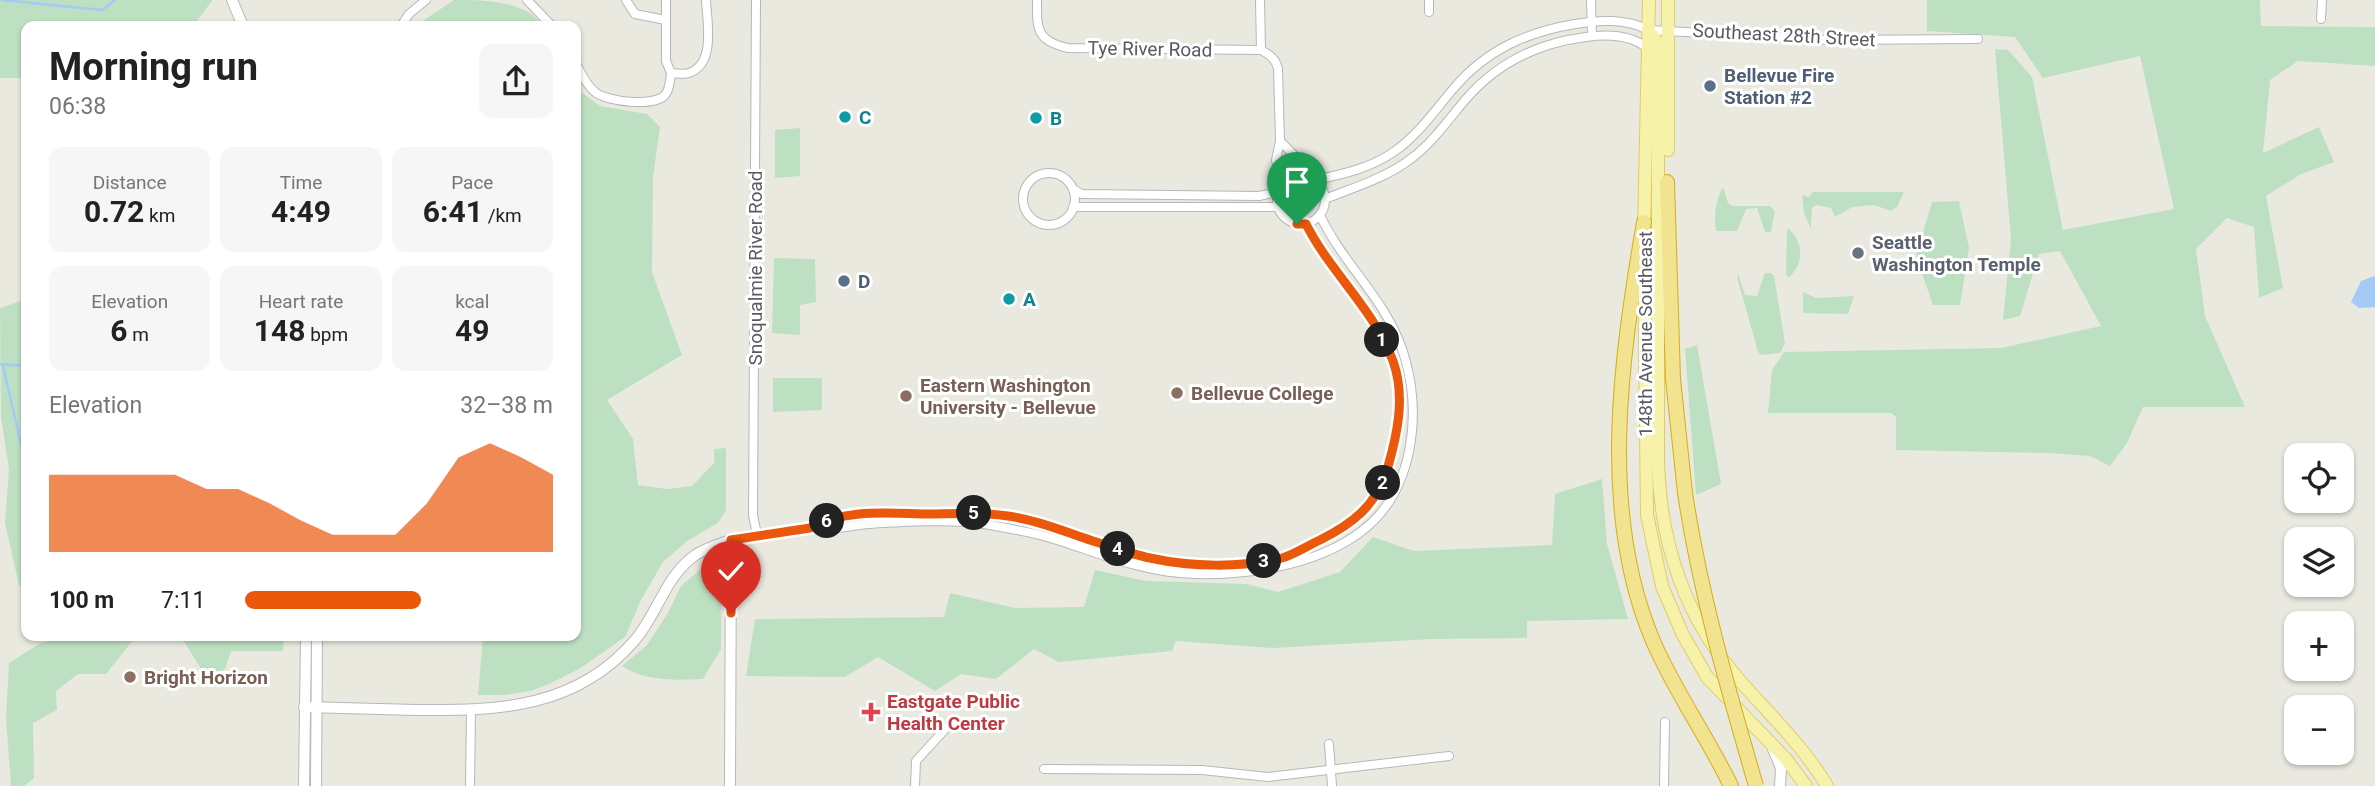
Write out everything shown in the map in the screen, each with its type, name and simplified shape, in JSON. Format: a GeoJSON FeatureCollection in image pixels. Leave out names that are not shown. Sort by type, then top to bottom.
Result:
{"type":"FeatureCollection","features":[{"type":"Feature","properties":{"kind":"highway"},"geometry":{"type":"LineString","coordinates":[[1667,182],[1673,379],[1685,493],[1698,571],[1713,634],[1756,786]]}},
{"type":"Feature","properties":{"kind":"highway"},"geometry":{"type":"LineString","coordinates":[[1644,222],[1629,306],[1620,432],[1626,552],[1645,620],[1667,671],[1731,786]]}},
{"type":"Feature","properties":{"kind":"main road","name":"148th Avenue Southeast"},"geometry":{"type":"LineString","coordinates":[[1649,0],[1644,222],[1647,515],[1662,586],[1682,633],[1707,677],[1764,735],[1806,786]]}},
{"type":"Feature","properties":{"kind":"main road","name":"148th Avenue Southeast"},"geometry":{"type":"LineString","coordinates":[[1660,232],[1667,182],[1668,0]]}},
{"type":"Feature","properties":{"kind":"main road","name":"148th Avenue Southeast"},"geometry":{"type":"LineString","coordinates":[[1648,30],[1656,40],[1658,51],[1658,460],[1665,536],[1679,580],[1705,631],[1740,680],[1802,749],[1827,786]]}},
{"type":"Feature","properties":{"kind":"street"},"geometry":{"type":"LineString","coordinates":[[232,0],[241,21]]}},
{"type":"Feature","properties":{"kind":"street"},"geometry":{"type":"LineString","coordinates":[[404,21],[426,0]]}},
{"type":"Feature","properties":{"kind":"street"},"geometry":{"type":"LineString","coordinates":[[527,0],[547,21]]}},
{"type":"Feature","properties":{"kind":"street"},"geometry":{"type":"LineString","coordinates":[[626,0],[635,14],[666,20]]}},
{"type":"Feature","properties":{"kind":"street"},"geometry":{"type":"LineString","coordinates":[[581,72],[594,91],[615,100],[644,102],[660,99],[668,91],[671,73],[666,61],[666,0]]}},
{"type":"Feature","properties":{"kind":"street"},"geometry":{"type":"LineString","coordinates":[[671,73],[688,73],[703,62],[707,51],[706,0]]}},
{"type":"Feature","properties":{"kind":"street","name":"Snoqualmie River Road"},"geometry":{"type":"LineString","coordinates":[[756,0],[753,515],[757,535]]}},
{"type":"Feature","properties":{"kind":"street","name":"Tye River Road"},"geometry":{"type":"LineString","coordinates":[[1037,0],[1040,34],[1055,45],[1068,48],[1261,50]]}},
{"type":"Feature","properties":{"kind":"street"},"geometry":{"type":"LineString","coordinates":[[1073,189],[1073,207],[1067,218],[1061,222],[1046,225],[1027,213],[1023,199],[1030,182],[1046,174],[1064,178],[1073,189],[1082,194],[1259,196],[1280,189],[1294,177],[1301,176],[1315,180],[1324,192],[1325,199],[1320,215],[1306,224],[1289,221],[1278,207],[1280,189],[1276,160],[1280,141],[1279,69],[1274,59],[1261,50],[1260,0]]}},
{"type":"Feature","properties":{"kind":"street"},"geometry":{"type":"LineString","coordinates":[[1429,0],[1429,12]]}},
{"type":"Feature","properties":{"kind":"street"},"geometry":{"type":"LineString","coordinates":[[1591,0],[1592,36]]}},
{"type":"Feature","properties":{"kind":"street"},"geometry":{"type":"LineString","coordinates":[[2322,0],[2322,19]]}},
{"type":"Feature","properties":{"kind":"street","name":"Southeast 28th Street"},"geometry":{"type":"LineString","coordinates":[[1315,180],[1364,168],[1394,151],[1423,125],[1471,70],[1501,48],[1548,29],[1592,22],[1635,23],[1648,30],[1829,40],[1978,39]]}},
{"type":"Feature","properties":{"kind":"street"},"geometry":{"type":"LineString","coordinates":[[1325,199],[1376,180],[1408,161],[1425,147],[1479,85],[1510,61],[1547,44],[1592,36],[1634,39],[1647,48]]}},
{"type":"Feature","properties":{"kind":"street"},"geometry":{"type":"LineString","coordinates":[[1280,141],[1294,155],[1301,176]]}},
{"type":"Feature","properties":{"kind":"street"},"geometry":{"type":"LineString","coordinates":[[1073,207],[1278,207]]}},
{"type":"Feature","properties":{"kind":"street"},"geometry":{"type":"LineString","coordinates":[[310,708],[471,711],[533,702],[572,688],[596,674],[634,641],[673,579],[687,562],[707,549],[731,540],[757,535],[870,524],[983,524],[1047,537],[1148,568],[1194,574],[1230,573],[1283,566],[1346,542],[1374,520],[1399,481],[1410,449],[1412,406],[1404,353],[1390,322],[1372,291],[1328,234],[1320,215]]}},
{"type":"Feature","properties":{"kind":"street"},"geometry":{"type":"LineString","coordinates":[[810,528],[820,523],[870,512],[984,514],[1032,522],[1150,558],[1207,564],[1255,562],[1282,557],[1355,520],[1378,494],[1390,460],[1399,414],[1397,377],[1394,363],[1362,303],[1315,243],[1306,224]]}},
{"type":"Feature","properties":{"kind":"street"},"geometry":{"type":"LineString","coordinates":[[730,786],[731,540]]}},
{"type":"Feature","properties":{"kind":"street"},"geometry":{"type":"LineString","coordinates":[[306,641],[316,786]]}},
{"type":"Feature","properties":{"kind":"street"},"geometry":{"type":"LineString","coordinates":[[304,786],[316,641]]}},
{"type":"Feature","properties":{"kind":"street"},"geometry":{"type":"LineString","coordinates":[[470,786],[471,711]]}},
{"type":"Feature","properties":{"kind":"street"},"geometry":{"type":"LineString","coordinates":[[1664,786],[1665,722]]}},
{"type":"Feature","properties":{"kind":"street"},"geometry":{"type":"LineString","coordinates":[[915,786],[916,761],[948,726]]}},
{"type":"Feature","properties":{"kind":"street"},"geometry":{"type":"LineString","coordinates":[[1764,735],[1777,755],[1781,768],[1780,786]]}},
{"type":"Feature","properties":{"kind":"street"},"geometry":{"type":"LineString","coordinates":[[1329,744],[1332,786]]}},
{"type":"Feature","properties":{"kind":"street"},"geometry":{"type":"LineString","coordinates":[[1044,769],[1202,770],[1268,777],[1449,756]]}},
{"type":"Feature","properties":{"kind":"green space"},"geometry":{"type":"Polygon","coordinates":[[[0,0],[212,0],[197,21],[21,21],[21,78],[0,78],[0,0]]]}},
{"type":"Feature","properties":{"kind":"green space"},"geometry":{"type":"Polygon","coordinates":[[[454,0],[489,1],[515,6],[539,21],[422,21],[454,0]]]}},
{"type":"Feature","properties":{"kind":"green space"},"geometry":{"type":"Polygon","coordinates":[[[1927,0],[2260,0],[2261,26],[2375,27],[2375,66],[2298,61],[2270,80],[2263,153],[2319,127],[2334,162],[2301,174],[2266,196],[2283,288],[2259,298],[2254,227],[2227,218],[2196,249],[2205,316],[2245,407],[2143,407],[2127,443],[2110,466],[2090,456],[2050,453],[1896,450],[1896,417],[1891,413],[1768,413],[1772,370],[1784,352],[2001,348],[2101,326],[2060,251],[2039,254],[2020,316],[2003,320],[2011,239],[1995,49],[2008,50],[2032,77],[2063,230],[2174,209],[2140,56],[2043,78],[2015,37],[1927,31],[1927,0]]]}},
{"type":"Feature","properties":{"kind":"green space"},"geometry":{"type":"Polygon","coordinates":[[[581,92],[600,106],[647,114],[660,127],[653,177],[652,272],[682,355],[607,400],[633,439],[638,485],[667,489],[692,486],[714,463],[714,449],[726,448],[726,510],[718,523],[687,541],[663,562],[641,600],[625,637],[579,669],[547,685],[505,695],[478,695],[482,641],[581,641],[581,92]]]}},
{"type":"Feature","properties":{"kind":"green space"},"geometry":{"type":"Polygon","coordinates":[[[800,128],[800,176],[775,178],[775,130],[800,128]]]}},
{"type":"Feature","properties":{"kind":"green space"},"geometry":{"type":"Polygon","coordinates":[[[1301,184],[1312,189],[1317,200],[1312,211],[1301,216],[1290,211],[1285,200],[1290,189],[1301,184]]]}},
{"type":"Feature","properties":{"kind":"green space"},"geometry":{"type":"Polygon","coordinates":[[[1723,187],[1728,203],[1732,206],[1770,206],[1775,211],[1771,232],[1765,232],[1757,208],[1746,209],[1737,231],[1716,231],[1716,209],[1723,187]]]}},
{"type":"Feature","properties":{"kind":"green space"},"geometry":{"type":"Polygon","coordinates":[[[1813,192],[1904,192],[1897,207],[1891,211],[1874,205],[1852,207],[1835,217],[1831,208],[1817,205],[1812,208],[1811,229],[1804,213],[1802,195],[1809,197],[1813,192]]]}},
{"type":"Feature","properties":{"kind":"green space"},"geometry":{"type":"Polygon","coordinates":[[[1959,201],[1969,248],[1960,305],[1933,305],[1916,256],[1932,202],[1959,201]]]}},
{"type":"Feature","properties":{"kind":"green space"},"geometry":{"type":"Polygon","coordinates":[[[1787,229],[1794,234],[1800,253],[1798,265],[1789,277],[1786,275],[1787,229]]]}},
{"type":"Feature","properties":{"kind":"green space"},"geometry":{"type":"Polygon","coordinates":[[[774,258],[815,259],[816,302],[800,305],[800,335],[772,333],[774,258]]]}},
{"type":"Feature","properties":{"kind":"green space"},"geometry":{"type":"Polygon","coordinates":[[[1765,273],[1774,276],[1785,343],[1780,353],[1761,355],[1737,277],[1738,274],[1745,295],[1757,296],[1765,273]]]}},
{"type":"Feature","properties":{"kind":"green space"},"geometry":{"type":"Polygon","coordinates":[[[1803,292],[1816,298],[1854,296],[1848,314],[1803,313],[1803,292]]]}},
{"type":"Feature","properties":{"kind":"green space"},"geometry":{"type":"Polygon","coordinates":[[[21,301],[21,587],[5,523],[9,469],[1,417],[0,308],[21,301]]]}},
{"type":"Feature","properties":{"kind":"green space"},"geometry":{"type":"Polygon","coordinates":[[[1697,345],[1721,484],[1696,495],[1685,349],[1697,345]]]}},
{"type":"Feature","properties":{"kind":"green space"},"geometry":{"type":"Polygon","coordinates":[[[773,378],[822,378],[822,410],[773,412],[773,378]]]}},
{"type":"Feature","properties":{"kind":"green space"},"geometry":{"type":"Polygon","coordinates":[[[1602,479],[1607,544],[1628,619],[1527,621],[1527,638],[1432,639],[1273,648],[1176,641],[1172,651],[1059,662],[1034,649],[996,679],[961,674],[935,691],[878,657],[845,677],[746,676],[755,619],[944,617],[950,593],[1015,608],[1084,607],[1095,570],[1146,581],[1246,584],[1278,592],[1340,572],[1373,537],[1414,551],[1552,545],[1555,494],[1602,479]]]}},
{"type":"Feature","properties":{"kind":"green space"},"geometry":{"type":"Polygon","coordinates":[[[709,562],[721,577],[721,649],[703,679],[671,680],[651,677],[622,666],[647,645],[668,613],[681,586],[709,562]]]}},
{"type":"Feature","properties":{"kind":"green space"},"geometry":{"type":"Polygon","coordinates":[[[49,641],[132,641],[106,674],[78,674],[56,691],[57,710],[33,723],[34,778],[24,786],[11,786],[6,718],[9,663],[39,644],[49,641]]]}},
{"type":"Feature","properties":{"kind":"green space"},"geometry":{"type":"Polygon","coordinates":[[[184,641],[284,641],[283,651],[231,651],[225,669],[206,677],[184,641]]]}},
{"type":"Feature","properties":{"kind":"water"},"geometry":{"type":"Polygon","coordinates":[[[2375,276],[2375,307],[2359,308],[2351,302],[2361,281],[2375,276]]]}},
{"type":"Feature","properties":{"kind":"waterway"},"geometry":{"type":"LineString","coordinates":[[2,0],[102,10],[115,0]]}},
{"type":"Feature","properties":{"kind":"waterway"},"geometry":{"type":"LineString","coordinates":[[0,364],[21,366]]}},
{"type":"Feature","properties":{"kind":"waterway"},"geometry":{"type":"LineString","coordinates":[[3,366],[21,444]]}},
{"type":"Feature","properties":{"kind":"place","name":"Bellevue Fire Station #2"},"geometry":{"type":"Point","coordinates":[1710,86]}},
{"type":"Feature","properties":{"kind":"place","name":"C"},"geometry":{"type":"Point","coordinates":[845,117]}},
{"type":"Feature","properties":{"kind":"place","name":"B"},"geometry":{"type":"Point","coordinates":[1036,118]}},
{"type":"Feature","properties":{"kind":"place","name":"Seattle Washington Temple"},"geometry":{"type":"Point","coordinates":[1858,253]}},
{"type":"Feature","properties":{"kind":"place","name":"D"},"geometry":{"type":"Point","coordinates":[844,281]}},
{"type":"Feature","properties":{"kind":"place","name":"A"},"geometry":{"type":"Point","coordinates":[1009,299]}},
{"type":"Feature","properties":{"kind":"place","name":"Bellevue College"},"geometry":{"type":"Point","coordinates":[1177,393]}},
{"type":"Feature","properties":{"kind":"place","name":"Eastern Washington University - Bellevue"},"geometry":{"type":"Point","coordinates":[906,396]}},
{"type":"Feature","properties":{"kind":"place","name":"Bright Horizon"},"geometry":{"type":"Point","coordinates":[130,677]}},
{"type":"Feature","properties":{"kind":"place","name":"Eastgate Public Health Center"},"geometry":{"type":"Point","coordinates":[871,712]}},
{"type":"Feature","properties":{"kind":"route"},"geometry":{"type":"LineString","coordinates":[[731,613],[731,540],[810,528],[855,514],[974,513],[1010,517],[1150,558],[1207,564],[1255,562],[1282,557],[1355,520],[1378,494],[1384,482],[1396,438],[1399,414],[1397,377],[1391,356],[1362,303],[1315,243],[1306,224],[1297,224]]}}]}
